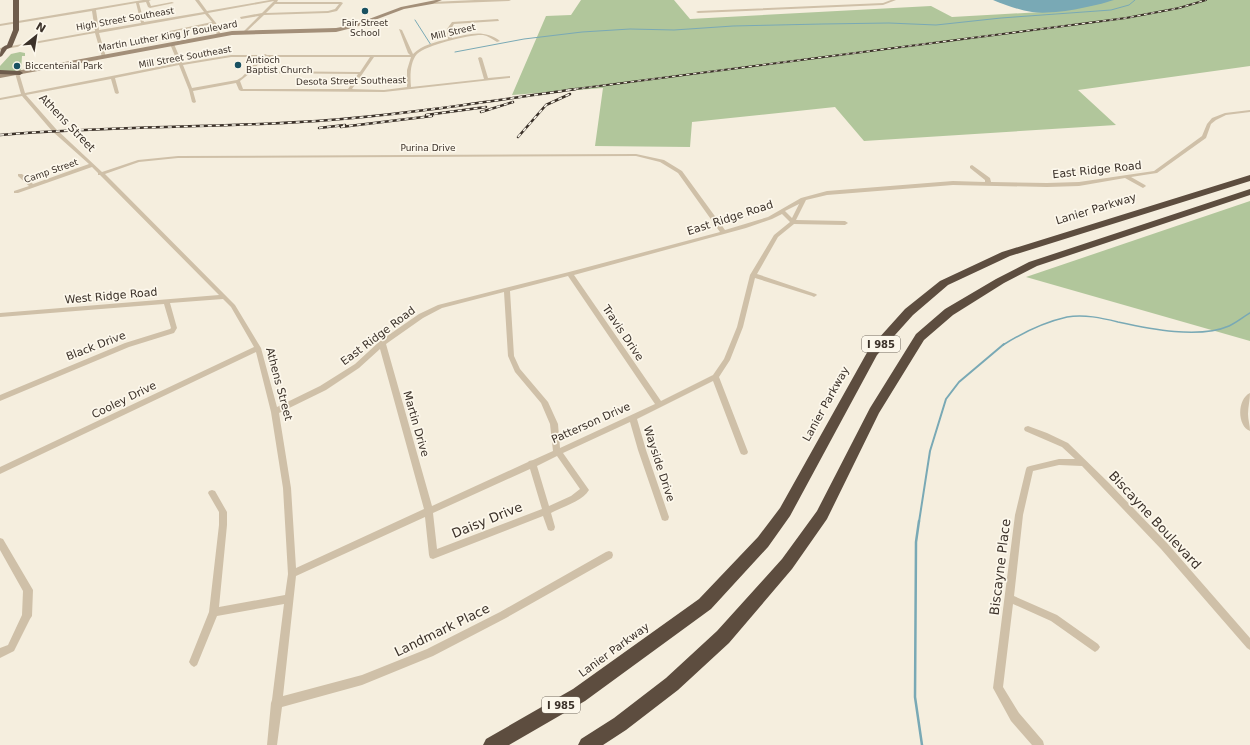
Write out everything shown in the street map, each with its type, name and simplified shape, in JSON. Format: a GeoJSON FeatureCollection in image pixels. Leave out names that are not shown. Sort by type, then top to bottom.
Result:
{"type":"FeatureCollection","features":[{"type":"Feature","properties":{"kind":"highway"},"geometry":{"type":"LineString","coordinates":[[0,55],[16,34],[16,0]]}},
{"type":"Feature","properties":{"kind":"highway"},"geometry":{"type":"LineString","coordinates":[[1,63],[7,47]]}},
{"type":"Feature","properties":{"kind":"highway"},"geometry":{"type":"LineString","coordinates":[[0,72],[18,73]]}},
{"type":"Feature","properties":{"kind":"highway","name":"Lanier Parkway"},"geometry":{"type":"LineString","coordinates":[[492,745],[579,695],[705,604],[763,542],[784,512],[873,352],[909,312],[944,283],[1006,254],[1250,178]]}},
{"type":"Feature","properties":{"kind":"highway","name":"I 985"},"geometry":{"type":"LineString","coordinates":[[587,745],[620,724],[678,678],[723,637],[787,564],[822,515],[874,411],[920,338],[949,312],[1000,281],[1033,264],[1250,192]]}},
{"type":"Feature","properties":{"kind":"main road","name":"Martin Luther King Jr Boulevard"},"geometry":{"type":"LineString","coordinates":[[0,76],[219,35],[245,32],[331,31],[347,28],[406,7],[440,0]]}},
{"type":"Feature","properties":{"kind":"street"},"geometry":{"type":"LineString","coordinates":[[0,25],[148,0],[150,7],[172,3]]}},
{"type":"Feature","properties":{"kind":"street"},"geometry":{"type":"LineString","coordinates":[[197,0],[214,23],[219,35]]}},
{"type":"Feature","properties":{"kind":"street"},"geometry":{"type":"LineString","coordinates":[[432,2],[509,0]]}},
{"type":"Feature","properties":{"kind":"street"},"geometry":{"type":"LineString","coordinates":[[698,12],[883,4],[894,0]]}},
{"type":"Feature","properties":{"kind":"street"},"geometry":{"type":"LineString","coordinates":[[245,32],[275,1]]}},
{"type":"Feature","properties":{"kind":"street","name":"High Street Southeast"},"geometry":{"type":"LineString","coordinates":[[7,47],[275,1],[341,3],[336,10],[328,12],[262,14]]}},
{"type":"Feature","properties":{"kind":"street"},"geometry":{"type":"LineString","coordinates":[[137,2],[143,24]]}},
{"type":"Feature","properties":{"kind":"street"},"geometry":{"type":"LineString","coordinates":[[94,10],[97,32],[104,56]]}},
{"type":"Feature","properties":{"kind":"street"},"geometry":{"type":"LineString","coordinates":[[241,18],[262,14]]}},
{"type":"Feature","properties":{"kind":"street"},"geometry":{"type":"LineString","coordinates":[[450,40],[449,29],[453,23],[498,20]]}},
{"type":"Feature","properties":{"kind":"street"},"geometry":{"type":"LineString","coordinates":[[162,33],[214,23]]}},
{"type":"Feature","properties":{"kind":"street"},"geometry":{"type":"LineString","coordinates":[[400,30],[410,53],[414,56],[409,72],[409,88]]}},
{"type":"Feature","properties":{"kind":"street","name":"Mill Street"},"geometry":{"type":"LineString","coordinates":[[414,56],[420,49],[450,40],[481,34],[498,40]]}},
{"type":"Feature","properties":{"kind":"street"},"geometry":{"type":"LineString","coordinates":[[172,44],[191,90],[194,102]]}},
{"type":"Feature","properties":{"kind":"street"},"geometry":{"type":"LineString","coordinates":[[191,90],[238,81],[265,55]]}},
{"type":"Feature","properties":{"kind":"street","name":"Mill Street Southeast"},"geometry":{"type":"LineString","coordinates":[[0,99],[180,64],[232,56],[414,56]]}},
{"type":"Feature","properties":{"kind":"street"},"geometry":{"type":"LineString","coordinates":[[348,91],[373,56]]}},
{"type":"Feature","properties":{"kind":"street"},"geometry":{"type":"LineString","coordinates":[[480,58],[486,80]]}},
{"type":"Feature","properties":{"kind":"street"},"geometry":{"type":"LineString","coordinates":[[249,72],[361,73]]}},
{"type":"Feature","properties":{"kind":"street","name":"Athens Street"},"geometry":{"type":"LineString","coordinates":[[18,73],[24,95],[54,130],[92,165],[233,306],[258,348],[275,412],[288,488],[292,574],[272,745]]}},
{"type":"Feature","properties":{"kind":"street"},"geometry":{"type":"LineString","coordinates":[[113,77],[117,93]]}},
{"type":"Feature","properties":{"kind":"street","name":"Desota Street Southeast"},"geometry":{"type":"LineString","coordinates":[[238,81],[241,90],[348,91],[409,88],[509,77]]}},
{"type":"Feature","properties":{"kind":"street","name":"East Ridge Road"},"geometry":{"type":"LineString","coordinates":[[275,412],[329,384],[357,366],[382,343],[421,316],[440,306],[570,274],[744,227],[783,212],[803,199],[827,193],[953,183],[1079,184],[1155,172],[1204,137],[1208,124],[1214,119],[1225,114],[1250,111]]}},
{"type":"Feature","properties":{"kind":"street","name":"Purina Drive"},"geometry":{"type":"LineString","coordinates":[[100,174],[138,161],[178,157],[636,155],[662,161],[680,172],[723,232]]}},
{"type":"Feature","properties":{"kind":"street","name":"Camp Street"},"geometry":{"type":"LineString","coordinates":[[16,192],[92,165]]}},
{"type":"Feature","properties":{"kind":"street"},"geometry":{"type":"LineString","coordinates":[[972,167],[988,179],[988,184]]}},
{"type":"Feature","properties":{"kind":"street"},"geometry":{"type":"LineString","coordinates":[[20,175],[32,186]]}},
{"type":"Feature","properties":{"kind":"street"},"geometry":{"type":"LineString","coordinates":[[1126,177],[1143,186]]}},
{"type":"Feature","properties":{"kind":"street","name":"Patterson Drive"},"geometry":{"type":"LineString","coordinates":[[292,574],[557,451],[633,418],[715,377],[727,360],[740,327],[753,275],[776,236],[793,222],[803,199]]}},
{"type":"Feature","properties":{"kind":"street"},"geometry":{"type":"LineString","coordinates":[[783,212],[793,222],[844,222]]}},
{"type":"Feature","properties":{"kind":"street","name":"Travis Drive"},"geometry":{"type":"LineString","coordinates":[[570,274],[659,404]]}},
{"type":"Feature","properties":{"kind":"street"},"geometry":{"type":"LineString","coordinates":[[753,275],[814,295]]}},
{"type":"Feature","properties":{"kind":"street"},"geometry":{"type":"LineString","coordinates":[[507,289],[511,356],[517,370],[544,402],[554,424],[557,451],[585,490],[574,498],[546,511]]}},
{"type":"Feature","properties":{"kind":"street","name":"West Ridge Road"},"geometry":{"type":"LineString","coordinates":[[0,315],[224,297]]}},
{"type":"Feature","properties":{"kind":"street","name":"Black Drive"},"geometry":{"type":"LineString","coordinates":[[0,398],[127,345],[172,331],[174,328],[166,301]]}},
{"type":"Feature","properties":{"kind":"street","name":"Martin Drive"},"geometry":{"type":"LineString","coordinates":[[382,343],[429,511]]}},
{"type":"Feature","properties":{"kind":"street","name":"Cooley Drive"},"geometry":{"type":"LineString","coordinates":[[0,471],[258,348]]}},
{"type":"Feature","properties":{"kind":"street"},"geometry":{"type":"LineString","coordinates":[[715,377],[744,452]]}},
{"type":"Feature","properties":{"kind":"street"},"geometry":{"type":"LineString","coordinates":[[1250,396],[1245,402],[1244,413],[1248,427],[1250,428]]}},
{"type":"Feature","properties":{"kind":"street","name":"Wayside Drive"},"geometry":{"type":"LineString","coordinates":[[633,418],[642,450],[665,517]]}},
{"type":"Feature","properties":{"kind":"street","name":"Biscayne Boulevard"},"geometry":{"type":"LineString","coordinates":[[1028,429],[1065,445],[1106,485],[1164,546],[1250,645]]}},
{"type":"Feature","properties":{"kind":"street","name":"Biscayne Place"},"geometry":{"type":"LineString","coordinates":[[1039,745],[1015,717],[998,688],[1019,515],[1030,469],[1059,462],[1083,464]]}},
{"type":"Feature","properties":{"kind":"street"},"geometry":{"type":"LineString","coordinates":[[532,463],[552,527]]}},
{"type":"Feature","properties":{"kind":"street"},"geometry":{"type":"LineString","coordinates":[[194,662],[214,612],[224,525],[223,512],[212,493]]}},
{"type":"Feature","properties":{"kind":"street","name":"Daisy Drive"},"geometry":{"type":"LineString","coordinates":[[429,511],[433,555],[546,511]]}},
{"type":"Feature","properties":{"kind":"street"},"geometry":{"type":"LineString","coordinates":[[0,542],[28,590],[28,616],[11,648],[0,653]]}},
{"type":"Feature","properties":{"kind":"street","name":"Landmark Place"},"geometry":{"type":"LineString","coordinates":[[276,703],[362,680],[430,653],[503,615],[609,555]]}},
{"type":"Feature","properties":{"kind":"street"},"geometry":{"type":"LineString","coordinates":[[1009,598],[1054,618],[1095,647]]}},
{"type":"Feature","properties":{"kind":"street"},"geometry":{"type":"LineString","coordinates":[[214,612],[290,599]]}},
{"type":"Feature","properties":{"kind":"green space"},"geometry":{"type":"Polygon","coordinates":[[[581,0],[674,0],[690,19],[931,6],[952,17],[1059,11],[1110,0],[1250,0],[1250,66],[1078,90],[1116,125],[864,141],[835,107],[692,122],[690,147],[595,146],[603,88],[512,95],[546,16],[571,15],[581,0]]]}},
{"type":"Feature","properties":{"kind":"green space"},"geometry":{"type":"Polygon","coordinates":[[[20,52],[25,53],[25,56],[22,56],[21,71],[0,71],[0,66],[11,54],[20,52]]]}},
{"type":"Feature","properties":{"kind":"green space"},"geometry":{"type":"Polygon","coordinates":[[[1250,201],[1250,341],[1026,277],[1250,201]]]}},
{"type":"Feature","properties":{"kind":"water"},"geometry":{"type":"Polygon","coordinates":[[[993,0],[1114,0],[1073,10],[1041,13],[1022,10],[993,0]]]}},
{"type":"Feature","properties":{"kind":"waterway"},"geometry":{"type":"LineString","coordinates":[[455,52],[524,39],[582,32],[630,29],[674,30],[733,26],[822,24],[889,23],[936,25],[1001,18],[1111,10],[1129,5],[1135,0]]}},
{"type":"Feature","properties":{"kind":"waterway"},"geometry":{"type":"LineString","coordinates":[[415,20],[431,45]]}},
{"type":"Feature","properties":{"kind":"waterway"},"geometry":{"type":"LineString","coordinates":[[1003,345],[1034,328],[1067,317],[1093,317],[1174,332],[1204,332],[1217,330],[1232,325],[1250,313]]}},
{"type":"Feature","properties":{"kind":"waterway"},"geometry":{"type":"LineString","coordinates":[[919,522],[930,451],[946,399],[959,382],[1004,344]]}},
{"type":"Feature","properties":{"kind":"waterway"},"geometry":{"type":"LineString","coordinates":[[919,521],[916,542],[915,697],[922,745]]}},
{"type":"Feature","properties":{"kind":"railway"},"geometry":{"type":"LineString","coordinates":[[568,90],[1126,18],[1179,8],[1206,0]]}},
{"type":"Feature","properties":{"kind":"railway"},"geometry":{"type":"LineString","coordinates":[[0,135],[79,130],[317,121],[415,111],[576,89]]}},
{"type":"Feature","properties":{"kind":"railway"},"geometry":{"type":"LineString","coordinates":[[518,137],[546,105],[570,94]]}},
{"type":"Feature","properties":{"kind":"railway"},"geometry":{"type":"LineString","coordinates":[[481,112],[513,102]]}},
{"type":"Feature","properties":{"kind":"railway"},"geometry":{"type":"LineString","coordinates":[[426,115],[486,107]]}},
{"type":"Feature","properties":{"kind":"railway"},"geometry":{"type":"LineString","coordinates":[[341,127],[432,116]]}},
{"type":"Feature","properties":{"kind":"railway"},"geometry":{"type":"LineString","coordinates":[[319,128],[345,125]]}},
{"type":"Feature","properties":{"kind":"place","name":"Fair Street School"},"geometry":{"type":"Point","coordinates":[365,11]}},
{"type":"Feature","properties":{"kind":"place","name":"Antioch Baptist Church"},"geometry":{"type":"Point","coordinates":[238,65]}},
{"type":"Feature","properties":{"kind":"place","name":"Biccentenial Park"},"geometry":{"type":"Point","coordinates":[17,66]}}]}
